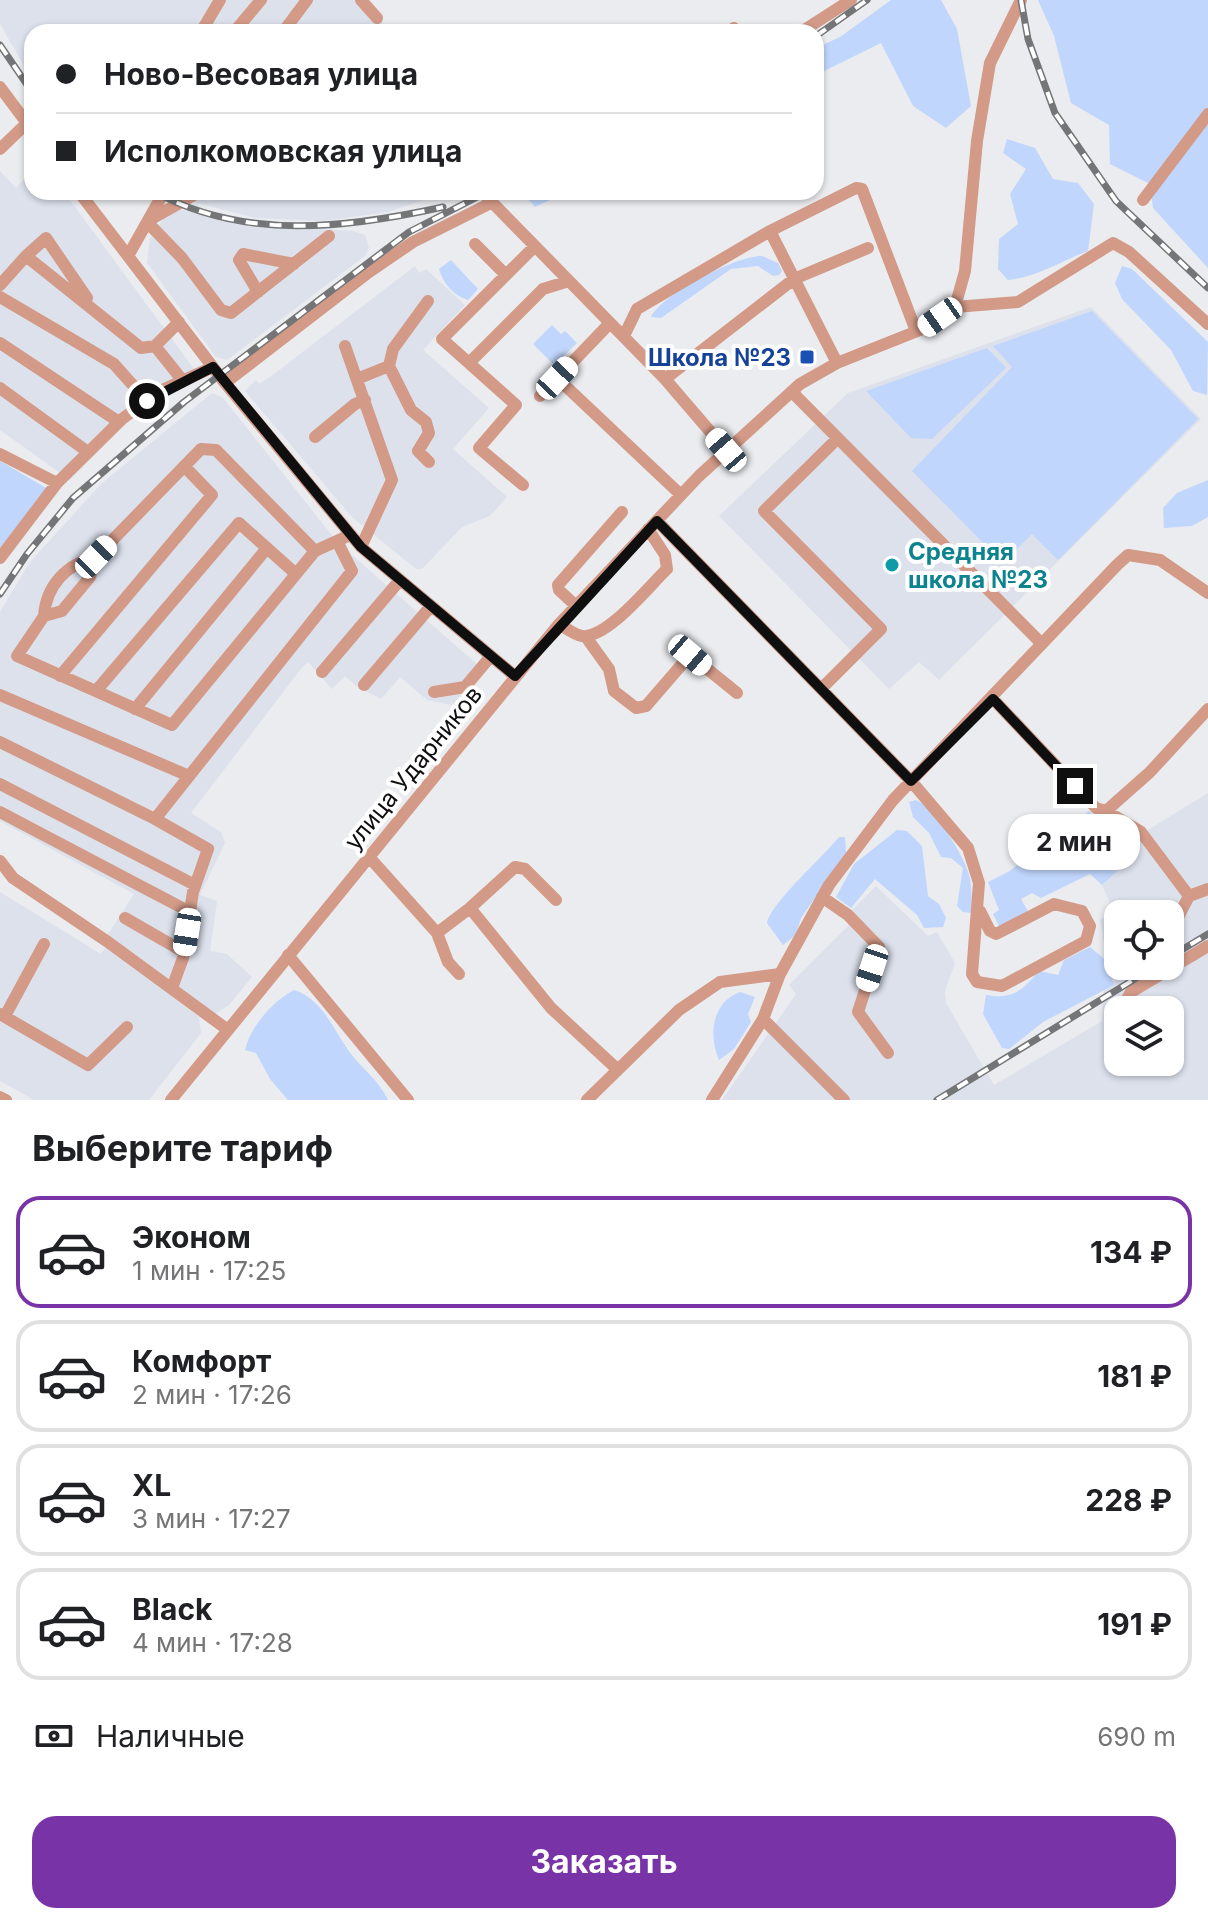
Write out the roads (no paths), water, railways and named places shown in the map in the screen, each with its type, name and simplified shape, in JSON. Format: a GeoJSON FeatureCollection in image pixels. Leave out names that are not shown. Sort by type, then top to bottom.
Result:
{"type":"FeatureCollection","features":[{"type":"Feature","properties":{"kind":"street"},"geometry":{"type":"LineString","coordinates":[[203,24],[208,0]]}},
{"type":"Feature","properties":{"kind":"street"},"geometry":{"type":"LineString","coordinates":[[206,24],[220,0]]}},
{"type":"Feature","properties":{"kind":"street"},"geometry":{"type":"LineString","coordinates":[[241,24],[261,0]]}},
{"type":"Feature","properties":{"kind":"street"},"geometry":{"type":"LineString","coordinates":[[289,24],[307,0]]}},
{"type":"Feature","properties":{"kind":"street"},"geometry":{"type":"LineString","coordinates":[[361,0],[377,18]]}},
{"type":"Feature","properties":{"kind":"street"},"geometry":{"type":"LineString","coordinates":[[814,24],[851,0]]}},
{"type":"Feature","properties":{"kind":"street"},"geometry":{"type":"LineString","coordinates":[[1021,0],[990,63],[977,141],[965,271],[955,307],[1018,302],[1113,243],[1129,252],[1208,324]]}},
{"type":"Feature","properties":{"kind":"street"},"geometry":{"type":"LineString","coordinates":[[0,87],[24,119]]}},
{"type":"Feature","properties":{"kind":"street"},"geometry":{"type":"LineString","coordinates":[[1143,200],[1208,114]]}},
{"type":"Feature","properties":{"kind":"street"},"geometry":{"type":"LineString","coordinates":[[0,149],[24,131]]}},
{"type":"Feature","properties":{"kind":"street"},"geometry":{"type":"LineString","coordinates":[[624,336],[637,309],[770,231],[856,188],[862,189],[916,331]]}},
{"type":"Feature","properties":{"kind":"street"},"geometry":{"type":"LineString","coordinates":[[85,200],[225,383],[350,535],[515,676]]}},
{"type":"Feature","properties":{"kind":"street"},"geometry":{"type":"LineString","coordinates":[[128,256],[160,200]]}},
{"type":"Feature","properties":{"kind":"street"},"geometry":{"type":"LineString","coordinates":[[150,221],[185,200]]}},
{"type":"Feature","properties":{"kind":"street"},"geometry":{"type":"LineString","coordinates":[[489,200],[665,379],[726,450]]}},
{"type":"Feature","properties":{"kind":"street"},"geometry":{"type":"LineString","coordinates":[[225,383],[413,242],[491,203]]}},
{"type":"Feature","properties":{"kind":"street"},"geometry":{"type":"LineString","coordinates":[[150,221],[221,310],[231,313],[329,236]]}},
{"type":"Feature","properties":{"kind":"street"},"geometry":{"type":"LineString","coordinates":[[770,231],[837,363]]}},
{"type":"Feature","properties":{"kind":"street"},"geometry":{"type":"LineString","coordinates":[[0,285],[46,238],[95,310]]}},
{"type":"Feature","properties":{"kind":"street"},"geometry":{"type":"LineString","coordinates":[[475,244],[506,275]]}},
{"type":"Feature","properties":{"kind":"street"},"geometry":{"type":"LineString","coordinates":[[523,485],[479,448],[516,405],[442,339],[534,247]]}},
{"type":"Feature","properties":{"kind":"street"},"geometry":{"type":"LineString","coordinates":[[665,379],[794,279],[868,248]]}},
{"type":"Feature","properties":{"kind":"street"},"geometry":{"type":"LineString","coordinates":[[258,292],[239,260],[243,254],[294,264]]}},
{"type":"Feature","properties":{"kind":"street"},"geometry":{"type":"LineString","coordinates":[[26,256],[141,348],[155,346],[179,322]]}},
{"type":"Feature","properties":{"kind":"street"},"geometry":{"type":"LineString","coordinates":[[469,363],[543,289],[569,281]]}},
{"type":"Feature","properties":{"kind":"street"},"geometry":{"type":"LineString","coordinates":[[0,297],[114,364],[147,401]]}},
{"type":"Feature","properties":{"kind":"street"},"geometry":{"type":"LineString","coordinates":[[428,301],[393,349],[389,366],[411,410],[426,422],[429,433],[418,451],[429,462]]}},
{"type":"Feature","properties":{"kind":"street","name":"улица Ударников"},"geometry":{"type":"LineString","coordinates":[[171,1100],[515,676],[559,624],[681,495],[792,392],[837,363],[916,331],[955,307]]}},
{"type":"Feature","properties":{"kind":"street"},"geometry":{"type":"LineString","coordinates":[[540,396],[610,323]]}},
{"type":"Feature","properties":{"kind":"street"},"geometry":{"type":"LineString","coordinates":[[0,343],[119,422]]}},
{"type":"Feature","properties":{"kind":"street"},"geometry":{"type":"LineString","coordinates":[[155,346],[183,381]]}},
{"type":"Feature","properties":{"kind":"street"},"geometry":{"type":"LineString","coordinates":[[345,346],[392,480],[361,547]]}},
{"type":"Feature","properties":{"kind":"street"},"geometry":{"type":"LineString","coordinates":[[357,379],[389,366]]}},
{"type":"Feature","properties":{"kind":"street"},"geometry":{"type":"LineString","coordinates":[[0,558],[57,483],[119,422],[147,401],[213,367]]}},
{"type":"Feature","properties":{"kind":"street"},"geometry":{"type":"LineString","coordinates":[[557,378],[681,495]]}},
{"type":"Feature","properties":{"kind":"street"},"geometry":{"type":"LineString","coordinates":[[0,388],[88,452]]}},
{"type":"Feature","properties":{"kind":"street"},"geometry":{"type":"LineString","coordinates":[[792,392],[1042,644]]}},
{"type":"Feature","properties":{"kind":"street"},"geometry":{"type":"LineString","coordinates":[[315,437],[365,400]]}},
{"type":"Feature","properties":{"kind":"street"},"geometry":{"type":"LineString","coordinates":[[821,689],[881,629],[764,511],[838,438]]}},
{"type":"Feature","properties":{"kind":"street"},"geometry":{"type":"LineString","coordinates":[[44,616],[62,611],[90,577],[96,557],[201,449],[216,450],[315,551]]}},
{"type":"Feature","properties":{"kind":"street"},"geometry":{"type":"LineString","coordinates":[[0,454],[57,483]]}},
{"type":"Feature","properties":{"kind":"street"},"geometry":{"type":"LineString","coordinates":[[60,676],[212,495],[184,466]]}},
{"type":"Feature","properties":{"kind":"street"},"geometry":{"type":"LineString","coordinates":[[576,606],[559,590],[558,585],[622,512]]}},
{"type":"Feature","properties":{"kind":"street"},"geometry":{"type":"LineString","coordinates":[[96,691],[239,523],[296,574]]}},
{"type":"Feature","properties":{"kind":"street"},"geometry":{"type":"LineString","coordinates":[[652,525],[821,689],[911,781],[968,848],[977,874],[980,911],[972,974],[977,982],[988,987],[1002,986],[1086,941],[1090,926],[1082,911],[1054,904],[996,934],[990,931],[980,911]]}},
{"type":"Feature","properties":{"kind":"street"},"geometry":{"type":"LineString","coordinates":[[586,637],[611,624],[667,569],[665,555],[652,525]]}},
{"type":"Feature","properties":{"kind":"street"},"geometry":{"type":"LineString","coordinates":[[96,557],[76,562],[45,596],[44,616],[17,656],[172,725],[315,551],[350,535]]}},
{"type":"Feature","properties":{"kind":"street"},"geometry":{"type":"LineString","coordinates":[[155,819],[352,571],[338,543]]}},
{"type":"Feature","properties":{"kind":"street"},"geometry":{"type":"LineString","coordinates":[[135,709],[267,548]]}},
{"type":"Feature","properties":{"kind":"street"},"geometry":{"type":"LineString","coordinates":[[712,1100],[763,1019],[780,974],[822,897],[911,781],[1128,555],[1160,560],[1208,593]]}},
{"type":"Feature","properties":{"kind":"street"},"geometry":{"type":"LineString","coordinates":[[322,672],[400,580]]}},
{"type":"Feature","properties":{"kind":"street"},"geometry":{"type":"LineString","coordinates":[[364,685],[431,606]]}},
{"type":"Feature","properties":{"kind":"street"},"geometry":{"type":"LineString","coordinates":[[559,624],[586,637],[609,669],[614,691],[636,708],[646,706],[690,655],[737,693]]}},
{"type":"Feature","properties":{"kind":"street"},"geometry":{"type":"LineString","coordinates":[[434,692],[465,687],[491,656]]}},
{"type":"Feature","properties":{"kind":"street"},"geometry":{"type":"LineString","coordinates":[[0,695],[189,776]]}},
{"type":"Feature","properties":{"kind":"street"},"geometry":{"type":"LineString","coordinates":[[993,699],[1096,808],[1141,832],[1189,896]]}},
{"type":"Feature","properties":{"kind":"street"},"geometry":{"type":"LineString","coordinates":[[1106,811],[1150,772],[1208,709]]}},
{"type":"Feature","properties":{"kind":"street"},"geometry":{"type":"LineString","coordinates":[[0,742],[155,819],[208,849],[195,885],[184,952],[172,988]]}},
{"type":"Feature","properties":{"kind":"street"},"geometry":{"type":"LineString","coordinates":[[0,784],[195,885]]}},
{"type":"Feature","properties":{"kind":"street"},"geometry":{"type":"LineString","coordinates":[[0,812],[190,912]]}},
{"type":"Feature","properties":{"kind":"street"},"geometry":{"type":"LineString","coordinates":[[370,858],[437,933],[448,962],[459,974]]}},
{"type":"Feature","properties":{"kind":"street"},"geometry":{"type":"LineString","coordinates":[[0,861],[13,878],[228,1030]]}},
{"type":"Feature","properties":{"kind":"street"},"geometry":{"type":"LineString","coordinates":[[437,933],[515,867],[525,869],[556,900]]}},
{"type":"Feature","properties":{"kind":"street"},"geometry":{"type":"LineString","coordinates":[[1184,906],[1189,896],[1208,889]]}},
{"type":"Feature","properties":{"kind":"street"},"geometry":{"type":"LineString","coordinates":[[822,897],[848,915],[879,947],[858,1012],[888,1053]]}},
{"type":"Feature","properties":{"kind":"street"},"geometry":{"type":"LineString","coordinates":[[470,908],[551,1008],[617,1069]]}},
{"type":"Feature","properties":{"kind":"street"},"geometry":{"type":"LineString","coordinates":[[125,918],[184,952]]}},
{"type":"Feature","properties":{"kind":"street"},"geometry":{"type":"LineString","coordinates":[[44,944],[2,1015],[88,1065],[127,1027]]}},
{"type":"Feature","properties":{"kind":"street"},"geometry":{"type":"LineString","coordinates":[[1129,996],[1142,984],[1208,946]]}},
{"type":"Feature","properties":{"kind":"street"},"geometry":{"type":"LineString","coordinates":[[288,955],[408,1100]]}},
{"type":"Feature","properties":{"kind":"street"},"geometry":{"type":"LineString","coordinates":[[587,1100],[679,1010],[720,982],[780,974]]}},
{"type":"Feature","properties":{"kind":"street"},"geometry":{"type":"LineString","coordinates":[[763,1019],[844,1100]]}},
{"type":"Feature","properties":{"kind":"street"},"geometry":{"type":"LineString","coordinates":[[0,1097],[6,1100]]}},
{"type":"Feature","properties":{"kind":"railway"},"geometry":{"type":"LineString","coordinates":[[824,30],[867,0]]}},
{"type":"Feature","properties":{"kind":"railway"},"geometry":{"type":"LineString","coordinates":[[1021,0],[1028,39],[1055,113],[1116,201],[1208,288]]}},
{"type":"Feature","properties":{"kind":"railway"},"geometry":{"type":"LineString","coordinates":[[0,45],[24,80]]}},
{"type":"Feature","properties":{"kind":"railway"},"geometry":{"type":"LineString","coordinates":[[172,200],[225,218],[297,226],[371,220],[443,207]]}},
{"type":"Feature","properties":{"kind":"railway"},"geometry":{"type":"LineString","coordinates":[[0,594],[27,554],[73,498],[184,402],[409,232],[471,200]]}},
{"type":"Feature","properties":{"kind":"railway"},"geometry":{"type":"LineString","coordinates":[[1184,949],[1208,934]]}},
{"type":"Feature","properties":{"kind":"railway"},"geometry":{"type":"LineString","coordinates":[[937,1100],[1133,980]]}},
{"type":"Feature","properties":{"kind":"place","name":"Школа №23"},"geometry":{"type":"Point","coordinates":[807,357]}},
{"type":"Feature","properties":{"kind":"place","name":"Средняя школа №23"},"geometry":{"type":"Point","coordinates":[892,565]}}]}
